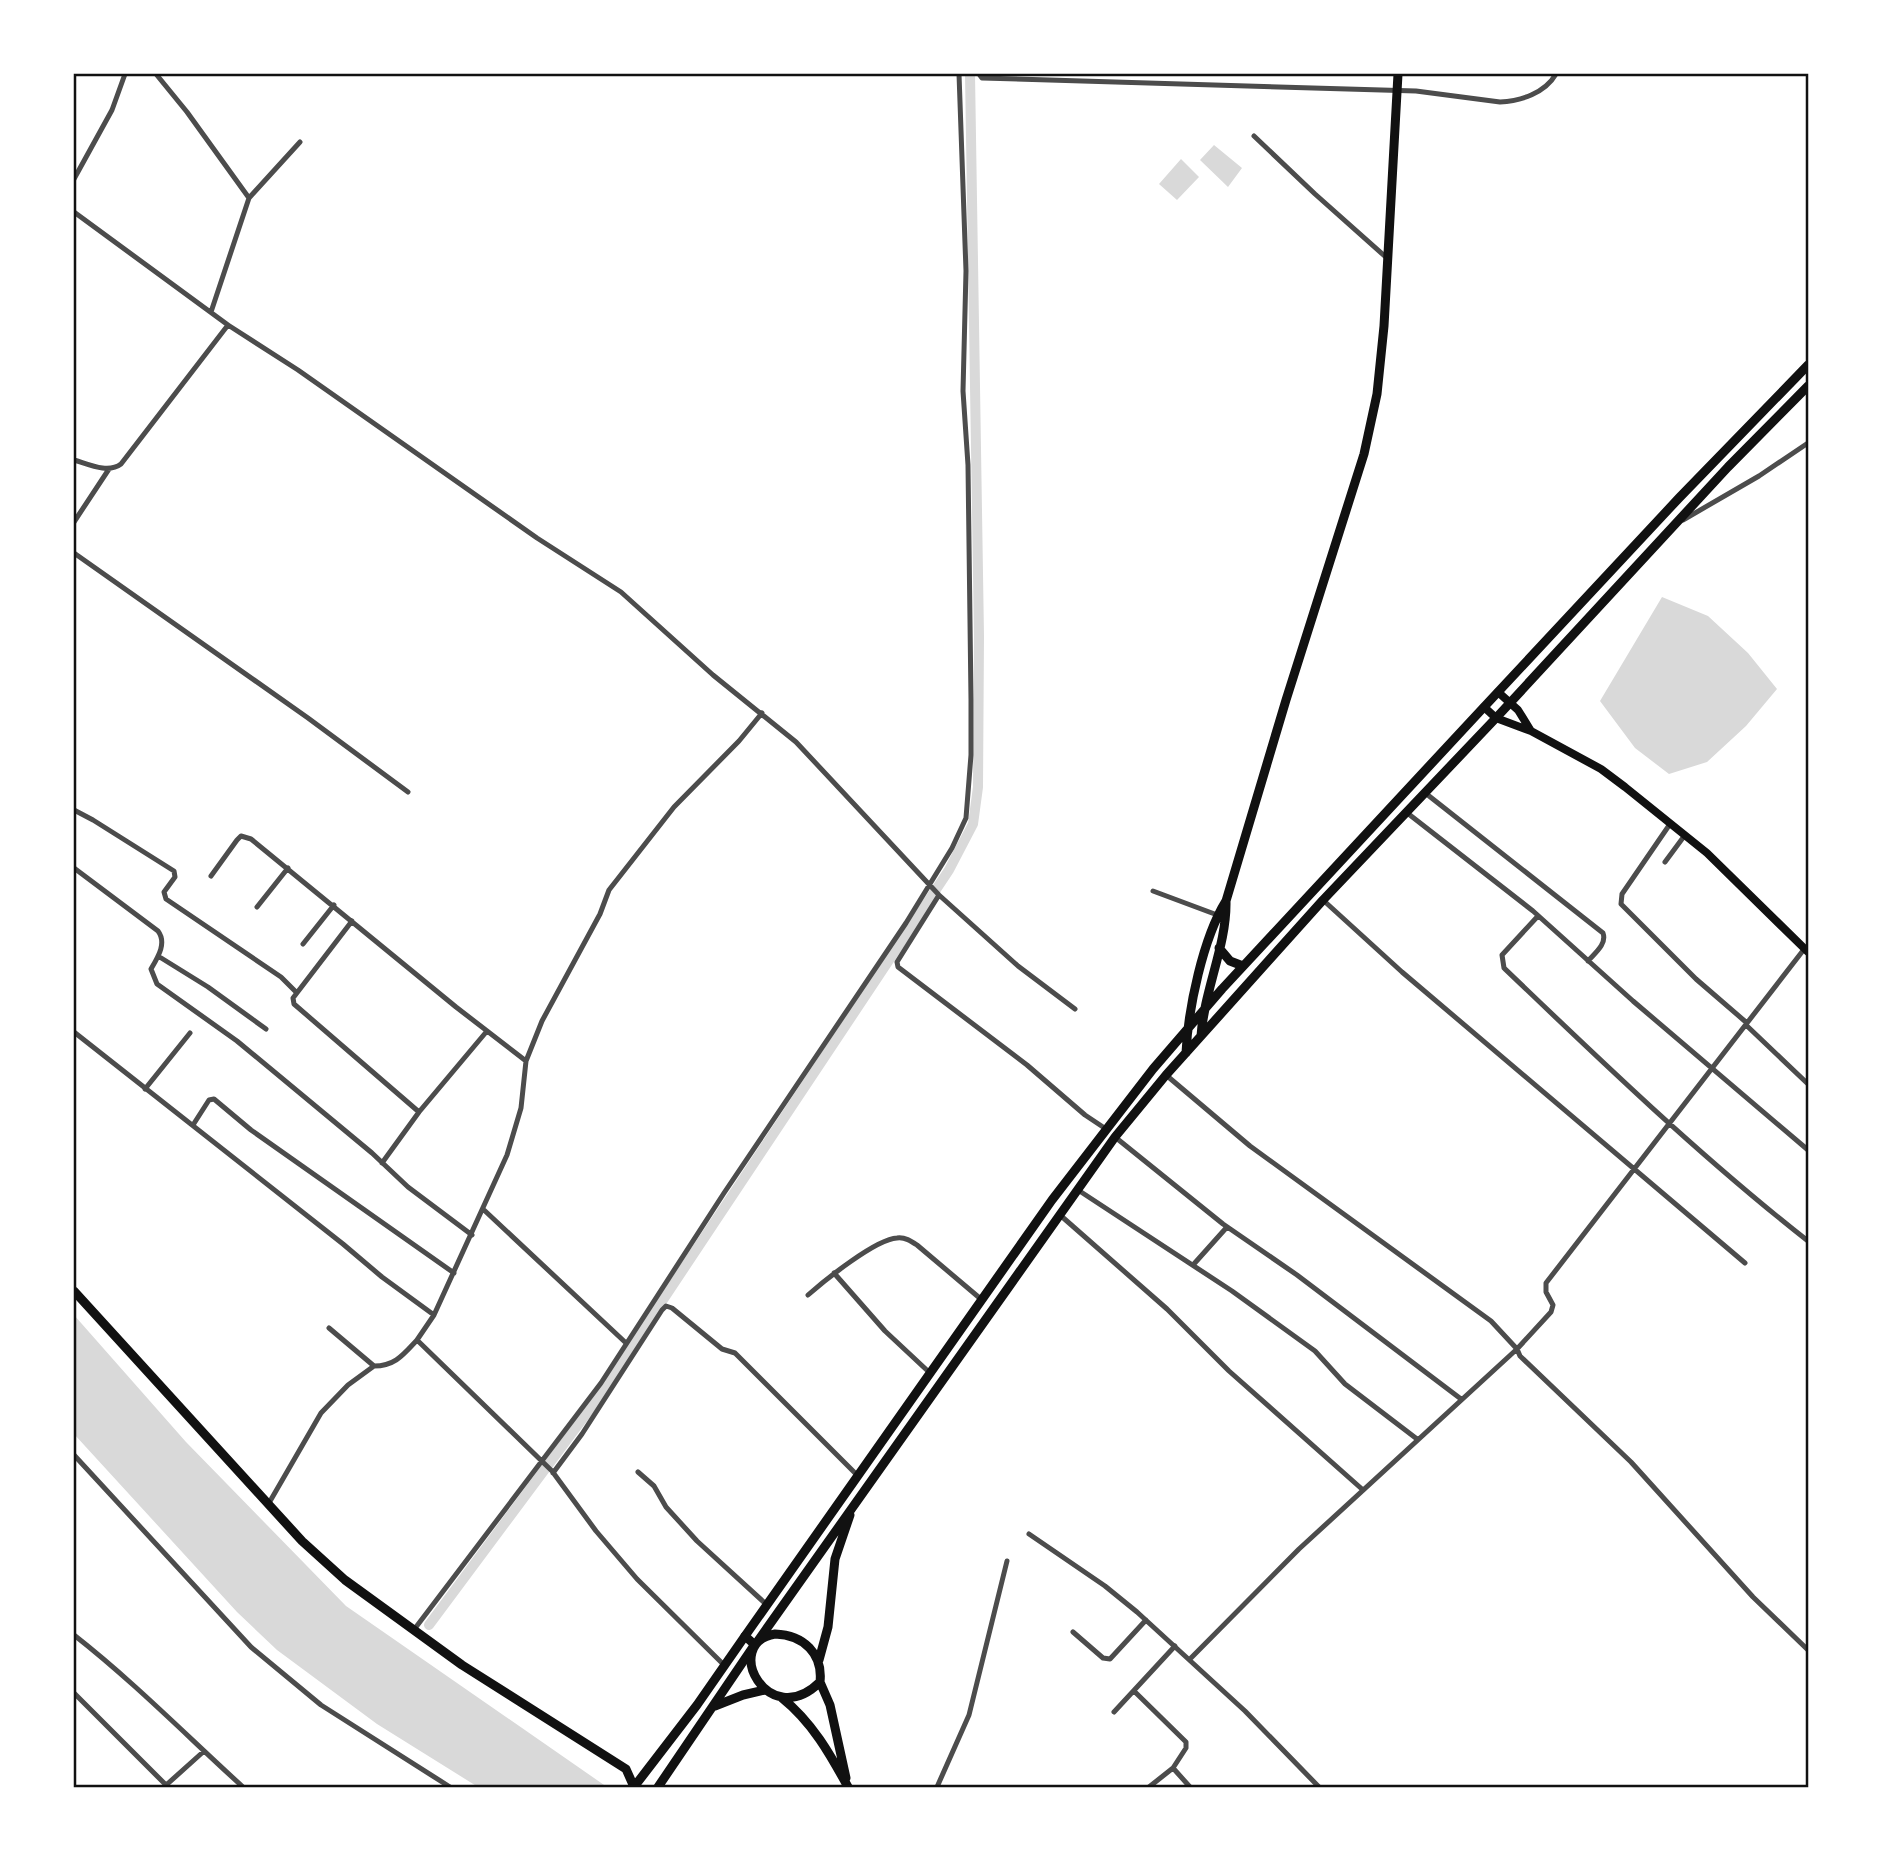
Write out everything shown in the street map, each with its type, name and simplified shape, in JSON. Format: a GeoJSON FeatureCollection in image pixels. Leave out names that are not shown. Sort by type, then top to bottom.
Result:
{"type":"FeatureCollection","features":[{"type":"Feature","properties":{"kind":"main road"},"geometry":{"type":"LineString","coordinates":[[1186,1053],[1194,994],[1222,917],[1372,425],[1382,363],[1398,74]]}},
{"type":"Feature","properties":{"kind":"main road"},"geometry":{"type":"LineString","coordinates":[[74,1291],[302,1541],[345,1580],[462,1665],[626,1769],[634,1787],[725,1666],[1052,1199],[1153,1069],[1243,966],[1679,498],[1808,365]]}},
{"type":"Feature","properties":{"kind":"main road"},"geometry":{"type":"LineString","coordinates":[[658,1787],[856,1500],[1115,1137],[1166,1075],[1323,900],[1728,467],[1808,386]]}},
{"type":"Feature","properties":{"kind":"main road"},"geometry":{"type":"LineString","coordinates":[[1498,692],[1525,719],[1531,731]]}},
{"type":"Feature","properties":{"kind":"main road"},"geometry":{"type":"LineString","coordinates":[[1484,707],[1496,718],[1531,731],[1601,769],[1685,835],[1743,886],[1807,950]]}},
{"type":"Feature","properties":{"kind":"main road"},"geometry":{"type":"LineString","coordinates":[[1201,1036],[1203,1012],[1219,948],[1222,917]]}},
{"type":"Feature","properties":{"kind":"main road"},"geometry":{"type":"LineString","coordinates":[[1219,948],[1230,961],[1243,966]]}},
{"type":"Feature","properties":{"kind":"main road"},"geometry":{"type":"LineString","coordinates":[[848,1787],[830,1705],[820,1682],[819,1660],[828,1627],[835,1559],[856,1500]]}},
{"type":"Feature","properties":{"kind":"main road"},"geometry":{"type":"LineString","coordinates":[[819,1660],[804,1642],[784,1634],[767,1635],[755,1645],[751,1653],[751,1666],[756,1679],[765,1690],[782,1698],[807,1723],[825,1746],[848,1787]]}},
{"type":"Feature","properties":{"kind":"main road"},"geometry":{"type":"LineString","coordinates":[[745,1636],[755,1645]]}},
{"type":"Feature","properties":{"kind":"main road"},"geometry":{"type":"LineString","coordinates":[[782,1698],[802,1696],[820,1682]]}},
{"type":"Feature","properties":{"kind":"main road"},"geometry":{"type":"LineString","coordinates":[[711,1709],[743,1695],[765,1690]]}},
{"type":"Feature","properties":{"kind":"main road"},"geometry":{"type":"LineString","coordinates":[[626,1769],[649,1767]]}},
{"type":"Feature","properties":{"kind":"street"},"geometry":{"type":"LineString","coordinates":[[74,179],[113,110],[125,74]]}},
{"type":"Feature","properties":{"kind":"street"},"geometry":{"type":"LineString","coordinates":[[156,74],[249,198]]}},
{"type":"Feature","properties":{"kind":"street"},"geometry":{"type":"LineString","coordinates":[[413,1630],[543,1463],[601,1383],[929,886],[966,818],[971,755],[968,465],[963,391],[966,271],[959,74]]}},
{"type":"Feature","properties":{"kind":"street"},"geometry":{"type":"LineString","coordinates":[[979,74],[982,78],[1398,90],[1513,101],[1541,89],[1556,74]]}},
{"type":"Feature","properties":{"kind":"street"},"geometry":{"type":"LineString","coordinates":[[1254,136],[1388,259]]}},
{"type":"Feature","properties":{"kind":"street"},"geometry":{"type":"LineString","coordinates":[[211,312],[249,198],[300,142]]}},
{"type":"Feature","properties":{"kind":"street"},"geometry":{"type":"LineString","coordinates":[[74,212],[228,325],[298,370],[537,538],[621,592],[713,675],[796,742],[929,886],[1018,965],[1075,1009]]}},
{"type":"Feature","properties":{"kind":"street"},"geometry":{"type":"LineString","coordinates":[[74,460],[109,469],[121,464],[228,325]]}},
{"type":"Feature","properties":{"kind":"street"},"geometry":{"type":"LineString","coordinates":[[1680,521],[1759,476],[1808,443]]}},
{"type":"Feature","properties":{"kind":"street"},"geometry":{"type":"LineString","coordinates":[[74,522],[109,469]]}},
{"type":"Feature","properties":{"kind":"street"},"geometry":{"type":"LineString","coordinates":[[74,553],[408,792]]}},
{"type":"Feature","properties":{"kind":"street"},"geometry":{"type":"LineString","coordinates":[[269,1503],[321,1413],[348,1385],[374,1366],[387,1366],[396,1360],[417,1340],[434,1315],[484,1210],[512,1140],[521,1108],[526,1061],[542,1021],[600,914],[609,890],[674,807],[739,741],[762,713]]}},
{"type":"Feature","properties":{"kind":"street"},"geometry":{"type":"LineString","coordinates":[[1424,792],[1604,933],[1605,940],[1588,961]]}},
{"type":"Feature","properties":{"kind":"street"},"geometry":{"type":"LineString","coordinates":[[74,810],[174,871],[175,877],[164,892],[166,899],[281,977],[296,992]]}},
{"type":"Feature","properties":{"kind":"street"},"geometry":{"type":"LineString","coordinates":[[1406,811],[1538,916],[1808,1150]]}},
{"type":"Feature","properties":{"kind":"street"},"geometry":{"type":"LineString","coordinates":[[1670,824],[1622,894],[1621,904],[1625,911],[1808,1084]]}},
{"type":"Feature","properties":{"kind":"street"},"geometry":{"type":"LineString","coordinates":[[1665,862],[1685,835]]}},
{"type":"Feature","properties":{"kind":"street"},"geometry":{"type":"LineString","coordinates":[[211,876],[241,836],[251,839],[526,1061]]}},
{"type":"Feature","properties":{"kind":"street"},"geometry":{"type":"LineString","coordinates":[[74,868],[163,937],[163,943],[151,969],[156,984],[237,1041],[425,1201],[472,1235]]}},
{"type":"Feature","properties":{"kind":"street"},"geometry":{"type":"LineString","coordinates":[[257,907],[288,868]]}},
{"type":"Feature","properties":{"kind":"street"},"geometry":{"type":"LineString","coordinates":[[1153,891],[1222,917]]}},
{"type":"Feature","properties":{"kind":"street"},"geometry":{"type":"LineString","coordinates":[[939,895],[897,962],[898,967],[1106,1129]]}},
{"type":"Feature","properties":{"kind":"street"},"geometry":{"type":"LineString","coordinates":[[1323,900],[1402,972],[1634,1172],[1745,1263]]}},
{"type":"Feature","properties":{"kind":"street"},"geometry":{"type":"LineString","coordinates":[[303,944],[334,905]]}},
{"type":"Feature","properties":{"kind":"street"},"geometry":{"type":"LineString","coordinates":[[1538,916],[1502,955],[1504,968],[1606,1068],[1760,1203],[1808,1241]]}},
{"type":"Feature","properties":{"kind":"street"},"geometry":{"type":"LineString","coordinates":[[352,921],[296,992],[293,1004],[419,1112]]}},
{"type":"Feature","properties":{"kind":"street"},"geometry":{"type":"LineString","coordinates":[[1190,1659],[1299,1549],[1517,1349],[1552,1308],[1546,1292],[1546,1283],[1746,1024],[1807,950]]}},
{"type":"Feature","properties":{"kind":"street"},"geometry":{"type":"LineString","coordinates":[[158,956],[266,1028]]}},
{"type":"Feature","properties":{"kind":"street"},"geometry":{"type":"LineString","coordinates":[[382,1163],[419,1112],[486,1031]]}},
{"type":"Feature","properties":{"kind":"street"},"geometry":{"type":"LineString","coordinates":[[74,1032],[382,1277],[434,1315]]}},
{"type":"Feature","properties":{"kind":"street"},"geometry":{"type":"LineString","coordinates":[[145,1089],[190,1033]]}},
{"type":"Feature","properties":{"kind":"street"},"geometry":{"type":"LineString","coordinates":[[1166,1075],[1250,1146],[1491,1321],[1527,1364],[1630,1462],[1753,1597],[1808,1650]]}},
{"type":"Feature","properties":{"kind":"street"},"geometry":{"type":"LineString","coordinates":[[192,1125],[209,1100],[214,1099],[251,1130],[454,1273]]}},
{"type":"Feature","properties":{"kind":"street"},"geometry":{"type":"LineString","coordinates":[[1115,1137],[1227,1227],[1297,1275],[1461,1399]]}},
{"type":"Feature","properties":{"kind":"street"},"geometry":{"type":"LineString","coordinates":[[1077,1190],[1194,1265],[1315,1351],[1345,1384],[1418,1438]]}},
{"type":"Feature","properties":{"kind":"street"},"geometry":{"type":"LineString","coordinates":[[484,1210],[626,1343]]}},
{"type":"Feature","properties":{"kind":"street"},"geometry":{"type":"LineString","coordinates":[[1060,1214],[1167,1308],[1229,1371],[1363,1490]]}},
{"type":"Feature","properties":{"kind":"street"},"geometry":{"type":"LineString","coordinates":[[1194,1265],[1227,1227]]}},
{"type":"Feature","properties":{"kind":"street"},"geometry":{"type":"LineString","coordinates":[[808,1295],[834,1273],[895,1237],[908,1239],[982,1300]]}},
{"type":"Feature","properties":{"kind":"street"},"geometry":{"type":"LineString","coordinates":[[834,1273],[885,1331],[931,1374]]}},
{"type":"Feature","properties":{"kind":"street"},"geometry":{"type":"LineString","coordinates":[[553,1472],[582,1434],[666,1306],[722,1349],[734,1353],[858,1476]]}},
{"type":"Feature","properties":{"kind":"street"},"geometry":{"type":"LineString","coordinates":[[329,1328],[374,1366]]}},
{"type":"Feature","properties":{"kind":"street"},"geometry":{"type":"LineString","coordinates":[[417,1340],[553,1472],[596,1531],[637,1579],[725,1666]]}},
{"type":"Feature","properties":{"kind":"street"},"geometry":{"type":"LineString","coordinates":[[74,1455],[251,1647],[321,1706],[450,1787]]}},
{"type":"Feature","properties":{"kind":"street"},"geometry":{"type":"LineString","coordinates":[[638,1472],[654,1486],[666,1507],[697,1541],[766,1605]]}},
{"type":"Feature","properties":{"kind":"street"},"geometry":{"type":"LineString","coordinates":[[1029,1534],[1105,1586],[1146,1620],[1287,1752],[1319,1787]]}},
{"type":"Feature","properties":{"kind":"street"},"geometry":{"type":"LineString","coordinates":[[937,1787],[969,1715],[1007,1561]]}},
{"type":"Feature","properties":{"kind":"street"},"geometry":{"type":"LineString","coordinates":[[1073,1632],[1103,1658],[1110,1659],[1146,1620]]}},
{"type":"Feature","properties":{"kind":"street"},"geometry":{"type":"LineString","coordinates":[[74,1634],[144,1693],[202,1752],[243,1787]]}},
{"type":"Feature","properties":{"kind":"street"},"geometry":{"type":"LineString","coordinates":[[1114,1713],[1175,1646]]}},
{"type":"Feature","properties":{"kind":"street"},"geometry":{"type":"LineString","coordinates":[[1134,1691],[1187,1744],[1173,1768],[1149,1787]]}},
{"type":"Feature","properties":{"kind":"street"},"geometry":{"type":"LineString","coordinates":[[74,1693],[165,1786],[202,1752]]}},
{"type":"Feature","properties":{"kind":"street"},"geometry":{"type":"LineString","coordinates":[[1173,1768],[1190,1787]]}},
{"type":"Feature","properties":{"kind":"shaded area"},"geometry":{"type":"Polygon","coordinates":[[[1214,145],[1242,168],[1228,187],[1200,160],[1214,145]]]}},
{"type":"Feature","properties":{"kind":"shaded area"},"geometry":{"type":"Polygon","coordinates":[[[1181,159],[1199,177],[1177,200],[1159,184],[1181,159]]]}},
{"type":"Feature","properties":{"kind":"shaded area"},"geometry":{"type":"Polygon","coordinates":[[[1662,597],[1708,616],[1748,653],[1777,689],[1746,726],[1707,762],[1669,774],[1635,748],[1600,701],[1662,597]]]}},
{"type":"Feature","properties":{"kind":"shaded area"},"geometry":{"type":"Polygon","coordinates":[[[74,1315],[186,1442],[346,1606],[607,1787],[478,1787],[377,1724],[277,1650],[237,1612],[74,1434],[74,1315]]]}},
{"type":"Feature","properties":{"kind":"waterway"},"geometry":{"type":"LineString","coordinates":[[429,1625],[595,1402],[949,870],[973,824],[978,787],[979,636],[970,74]]}}]}
